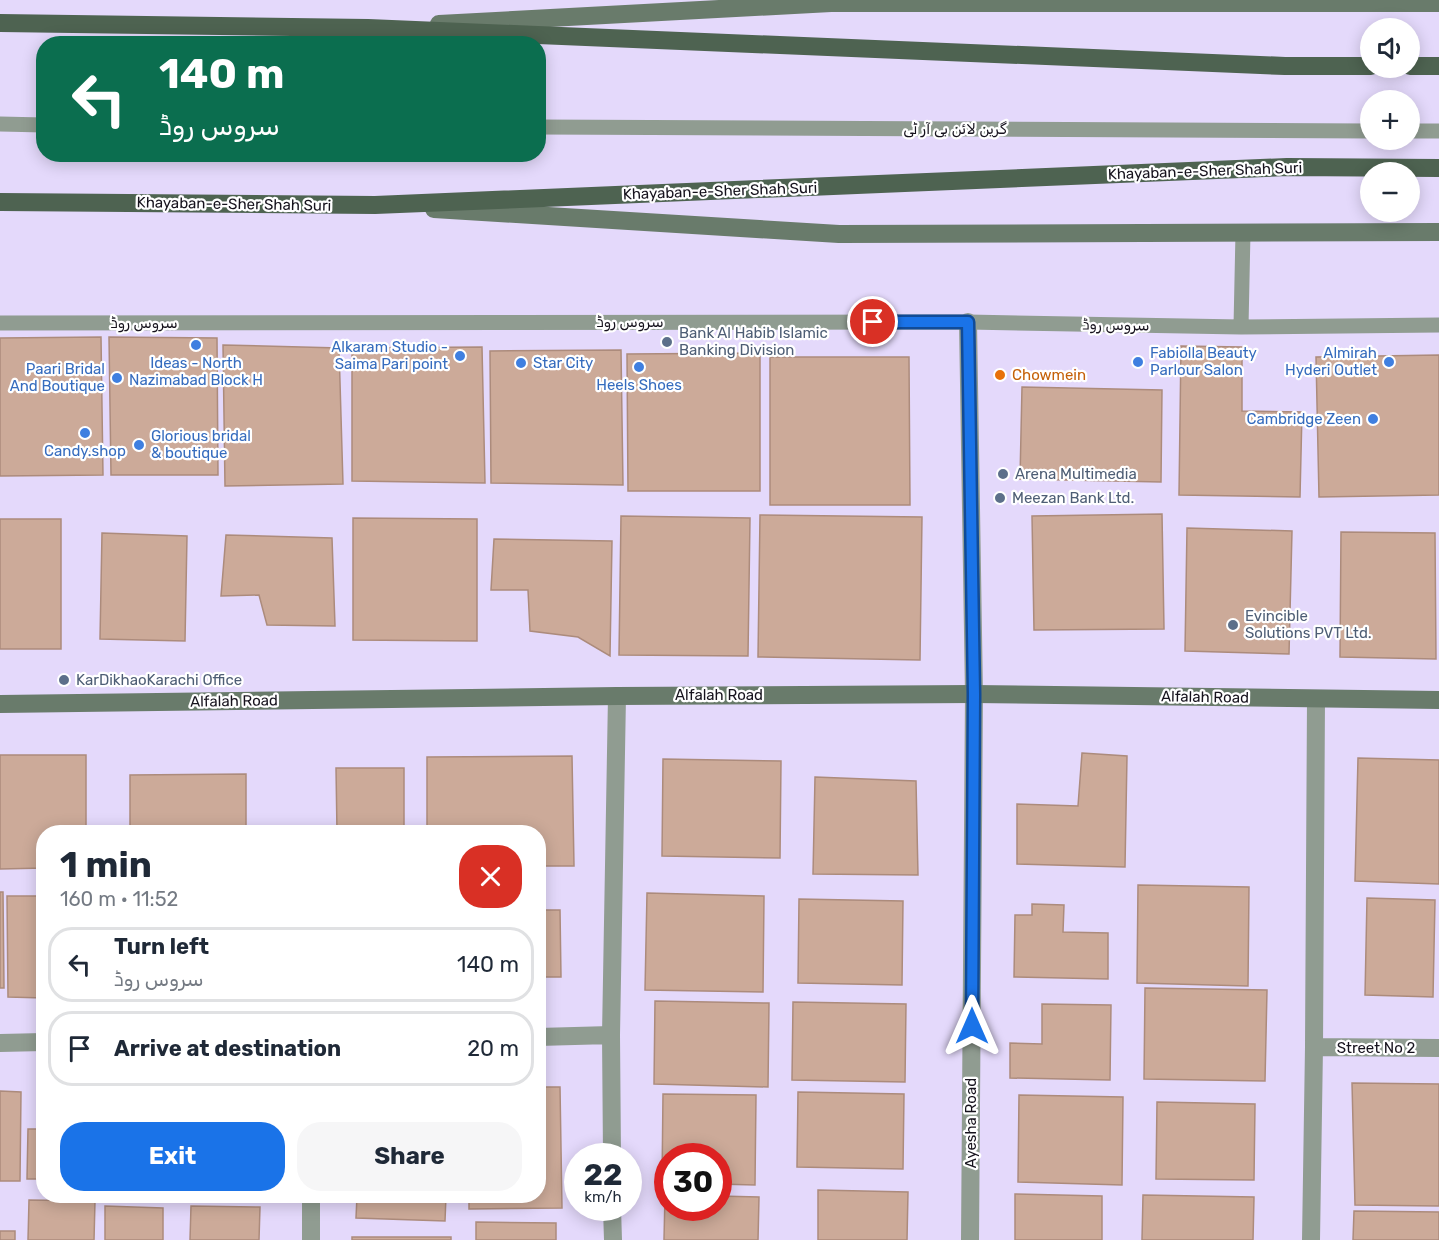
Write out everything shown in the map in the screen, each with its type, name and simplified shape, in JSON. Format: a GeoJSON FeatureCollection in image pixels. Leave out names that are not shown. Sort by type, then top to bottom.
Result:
{"type":"FeatureCollection","features":[{"type":"Feature","properties":{"kind":"main road"},"geometry":{"type":"LineString","coordinates":[[368,28],[831,3],[1439,3]]}},
{"type":"Feature","properties":{"kind":"main road"},"geometry":{"type":"LineString","coordinates":[[0,23],[368,28],[1286,66],[1360,66]]}},
{"type":"Feature","properties":{"kind":"main road"},"geometry":{"type":"LineString","coordinates":[[1420,66],[1439,66]]}},
{"type":"Feature","properties":{"kind":"main road","name":"Khayaban-e-Sher Shah Suri"},"geometry":{"type":"LineString","coordinates":[[0,202],[375,206],[1287,167],[1439,168]]}},
{"type":"Feature","properties":{"kind":"main road"},"geometry":{"type":"LineString","coordinates":[[375,206],[839,234],[1439,232]]}},
{"type":"Feature","properties":{"kind":"main road","name":"Alfalah Road"},"geometry":{"type":"LineString","coordinates":[[0,704],[974,694],[1439,700]]}},
{"type":"Feature","properties":{"kind":"street","name":"Ayesha Road"},"geometry":{"type":"LineString","coordinates":[[968,322],[974,694],[970,1240]]}},
{"type":"Feature","properties":{"kind":"street"},"geometry":{"type":"LineString","coordinates":[[612,1143],[611,1035],[617,696]]}},
{"type":"Feature","properties":{"kind":"street"},"geometry":{"type":"LineString","coordinates":[[1311,1240],[1316,699]]}},
{"type":"Feature","properties":{"kind":"street"},"geometry":{"type":"LineString","coordinates":[[546,1037],[611,1035]]}},
{"type":"Feature","properties":{"kind":"street"},"geometry":{"type":"LineString","coordinates":[[0,1043],[36,1042]]}},
{"type":"Feature","properties":{"kind":"street","name":"Street No 2"},"geometry":{"type":"LineString","coordinates":[[1314,1047],[1439,1048]]}},
{"type":"Feature","properties":{"kind":"street"},"geometry":{"type":"LineString","coordinates":[[311,1203],[311,1240]]}},
{"type":"Feature","properties":{"kind":"street"},"geometry":{"type":"LineString","coordinates":[[612,1221],[613,1240]]}},
{"type":"Feature","properties":{"kind":"lane"},"geometry":{"type":"LineString","coordinates":[[0,124],[36,125]]}},
{"type":"Feature","properties":{"kind":"lane","name":"گرین لائن بی آر ٹی"},"geometry":{"type":"LineString","coordinates":[[546,127],[1360,131]]}},
{"type":"Feature","properties":{"kind":"lane"},"geometry":{"type":"LineString","coordinates":[[1420,131],[1439,131]]}},
{"type":"Feature","properties":{"kind":"lane"},"geometry":{"type":"LineString","coordinates":[[1241,327],[1243,232]]}},
{"type":"Feature","properties":{"kind":"lane","name":"سروس روڈ"},"geometry":{"type":"LineString","coordinates":[[0,323],[968,322],[1241,327],[1439,325]]}},
{"type":"Feature","properties":{"kind":"building"},"geometry":{"type":"Polygon","coordinates":[[[101,337],[103,475],[0,476],[0,338],[101,337]]]}},
{"type":"Feature","properties":{"kind":"building"},"geometry":{"type":"Polygon","coordinates":[[[109,337],[217,338],[218,475],[111,475],[109,337]]]}},
{"type":"Feature","properties":{"kind":"building"},"geometry":{"type":"Polygon","coordinates":[[[223,345],[339,348],[343,484],[225,486],[223,345]]]}},
{"type":"Feature","properties":{"kind":"building"},"geometry":{"type":"Polygon","coordinates":[[[1181,346],[1242,347],[1242,411],[1302,412],[1300,497],[1179,495],[1181,346]]]}},
{"type":"Feature","properties":{"kind":"building"},"geometry":{"type":"Polygon","coordinates":[[[482,347],[485,483],[352,481],[352,348],[482,347]]]}},
{"type":"Feature","properties":{"kind":"building"},"geometry":{"type":"Polygon","coordinates":[[[621,350],[623,485],[491,483],[490,351],[621,350]]]}},
{"type":"Feature","properties":{"kind":"building"},"geometry":{"type":"Polygon","coordinates":[[[760,353],[760,491],[628,491],[627,354],[760,353]]]}},
{"type":"Feature","properties":{"kind":"building"},"geometry":{"type":"Polygon","coordinates":[[[1439,355],[1439,495],[1319,497],[1316,357],[1439,355]]]}},
{"type":"Feature","properties":{"kind":"building"},"geometry":{"type":"Polygon","coordinates":[[[770,357],[909,357],[910,505],[770,505],[770,357]]]}},
{"type":"Feature","properties":{"kind":"building"},"geometry":{"type":"Polygon","coordinates":[[[1022,387],[1162,390],[1161,482],[1020,479],[1022,387]]]}},
{"type":"Feature","properties":{"kind":"building"},"geometry":{"type":"Polygon","coordinates":[[[1162,514],[1164,629],[1034,630],[1032,516],[1162,514]]]}},
{"type":"Feature","properties":{"kind":"building"},"geometry":{"type":"Polygon","coordinates":[[[760,515],[922,517],[920,660],[758,657],[760,515]]]}},
{"type":"Feature","properties":{"kind":"building"},"geometry":{"type":"Polygon","coordinates":[[[621,516],[750,518],[748,656],[619,655],[621,516]]]}},
{"type":"Feature","properties":{"kind":"building"},"geometry":{"type":"Polygon","coordinates":[[[353,518],[477,519],[477,641],[353,640],[353,518]]]}},
{"type":"Feature","properties":{"kind":"building"},"geometry":{"type":"Polygon","coordinates":[[[0,519],[61,519],[61,649],[0,649],[0,519]]]}},
{"type":"Feature","properties":{"kind":"building"},"geometry":{"type":"Polygon","coordinates":[[[1187,528],[1292,531],[1289,654],[1185,651],[1187,528]]]}},
{"type":"Feature","properties":{"kind":"building"},"geometry":{"type":"Polygon","coordinates":[[[1341,532],[1435,533],[1436,659],[1340,657],[1341,532]]]}},
{"type":"Feature","properties":{"kind":"building"},"geometry":{"type":"Polygon","coordinates":[[[102,533],[187,536],[185,641],[100,639],[102,533]]]}},
{"type":"Feature","properties":{"kind":"building"},"geometry":{"type":"Polygon","coordinates":[[[226,535],[332,538],[335,626],[267,625],[259,595],[221,596],[226,535]]]}},
{"type":"Feature","properties":{"kind":"building"},"geometry":{"type":"Polygon","coordinates":[[[494,539],[612,541],[610,656],[578,637],[530,631],[528,590],[491,590],[494,539]]]}},
{"type":"Feature","properties":{"kind":"building"},"geometry":{"type":"Polygon","coordinates":[[[1082,753],[1127,756],[1125,867],[1017,864],[1017,804],[1078,806],[1082,753]]]}},
{"type":"Feature","properties":{"kind":"building"},"geometry":{"type":"Polygon","coordinates":[[[0,755],[86,755],[86,825],[36,825],[36,868],[0,869],[0,755]]]}},
{"type":"Feature","properties":{"kind":"building"},"geometry":{"type":"Polygon","coordinates":[[[572,756],[574,866],[546,866],[546,825],[427,825],[427,757],[572,756]]]}},
{"type":"Feature","properties":{"kind":"building"},"geometry":{"type":"Polygon","coordinates":[[[1358,758],[1439,760],[1439,884],[1355,881],[1358,758]]]}},
{"type":"Feature","properties":{"kind":"building"},"geometry":{"type":"Polygon","coordinates":[[[663,759],[781,761],[780,858],[662,856],[663,759]]]}},
{"type":"Feature","properties":{"kind":"building"},"geometry":{"type":"Polygon","coordinates":[[[336,768],[404,768],[404,825],[337,825],[336,768]]]}},
{"type":"Feature","properties":{"kind":"building"},"geometry":{"type":"Polygon","coordinates":[[[246,774],[246,825],[130,825],[130,775],[246,774]]]}},
{"type":"Feature","properties":{"kind":"building"},"geometry":{"type":"Polygon","coordinates":[[[815,777],[916,781],[918,875],[813,874],[815,777]]]}},
{"type":"Feature","properties":{"kind":"building"},"geometry":{"type":"Polygon","coordinates":[[[1138,885],[1249,887],[1248,986],[1137,983],[1138,885]]]}},
{"type":"Feature","properties":{"kind":"building"},"geometry":{"type":"Polygon","coordinates":[[[0,892],[3,892],[4,988],[0,988],[0,892]]]}},
{"type":"Feature","properties":{"kind":"building"},"geometry":{"type":"Polygon","coordinates":[[[647,893],[764,896],[763,992],[645,990],[647,893]]]}},
{"type":"Feature","properties":{"kind":"building"},"geometry":{"type":"Polygon","coordinates":[[[7,896],[36,896],[36,998],[8,997],[7,896]]]}},
{"type":"Feature","properties":{"kind":"building"},"geometry":{"type":"Polygon","coordinates":[[[1367,898],[1435,900],[1433,997],[1365,995],[1367,898]]]}},
{"type":"Feature","properties":{"kind":"building"},"geometry":{"type":"Polygon","coordinates":[[[799,899],[903,901],[902,985],[798,983],[799,899]]]}},
{"type":"Feature","properties":{"kind":"building"},"geometry":{"type":"Polygon","coordinates":[[[1032,904],[1064,905],[1063,932],[1108,933],[1108,979],[1014,977],[1015,915],[1032,915],[1032,904]]]}},
{"type":"Feature","properties":{"kind":"building"},"geometry":{"type":"Polygon","coordinates":[[[546,910],[560,910],[561,977],[546,977],[546,910]]]}},
{"type":"Feature","properties":{"kind":"building"},"geometry":{"type":"Polygon","coordinates":[[[1145,988],[1267,990],[1265,1081],[1144,1079],[1145,988]]]}},
{"type":"Feature","properties":{"kind":"building"},"geometry":{"type":"Polygon","coordinates":[[[655,1001],[769,1003],[768,1087],[654,1084],[655,1001]]]}},
{"type":"Feature","properties":{"kind":"building"},"geometry":{"type":"Polygon","coordinates":[[[793,1002],[906,1004],[905,1082],[792,1080],[793,1002]]]}},
{"type":"Feature","properties":{"kind":"building"},"geometry":{"type":"Polygon","coordinates":[[[1042,1004],[1111,1005],[1110,1080],[1010,1078],[1010,1043],[1042,1044],[1042,1004]]]}},
{"type":"Feature","properties":{"kind":"building"},"geometry":{"type":"Polygon","coordinates":[[[1352,1083],[1439,1084],[1439,1206],[1355,1205],[1352,1083]]]}},
{"type":"Feature","properties":{"kind":"building"},"geometry":{"type":"Polygon","coordinates":[[[546,1087],[560,1087],[562,1208],[469,1209],[469,1203],[546,1203],[546,1087]]]}},
{"type":"Feature","properties":{"kind":"building"},"geometry":{"type":"Polygon","coordinates":[[[0,1091],[21,1092],[20,1181],[0,1181],[0,1091]]]}},
{"type":"Feature","properties":{"kind":"building"},"geometry":{"type":"Polygon","coordinates":[[[798,1092],[904,1094],[903,1169],[797,1167],[798,1092]]]}},
{"type":"Feature","properties":{"kind":"building"},"geometry":{"type":"Polygon","coordinates":[[[663,1094],[756,1095],[755,1185],[732,1184],[732,1143],[662,1143],[663,1094]]]}},
{"type":"Feature","properties":{"kind":"building"},"geometry":{"type":"Polygon","coordinates":[[[1019,1095],[1123,1097],[1122,1185],[1018,1182],[1019,1095]]]}},
{"type":"Feature","properties":{"kind":"building"},"geometry":{"type":"Polygon","coordinates":[[[1157,1102],[1255,1104],[1254,1180],[1156,1179],[1157,1102]]]}},
{"type":"Feature","properties":{"kind":"building"},"geometry":{"type":"Polygon","coordinates":[[[28,1129],[36,1129],[36,1179],[27,1179],[28,1129]]]}},
{"type":"Feature","properties":{"kind":"building"},"geometry":{"type":"Polygon","coordinates":[[[818,1190],[908,1192],[907,1240],[818,1240],[818,1190]]]}},
{"type":"Feature","properties":{"kind":"building"},"geometry":{"type":"Polygon","coordinates":[[[1015,1194],[1102,1196],[1102,1240],[1015,1240],[1015,1194]]]}},
{"type":"Feature","properties":{"kind":"building"},"geometry":{"type":"Polygon","coordinates":[[[1143,1195],[1254,1197],[1253,1240],[1142,1240],[1143,1195]]]}},
{"type":"Feature","properties":{"kind":"building"},"geometry":{"type":"Polygon","coordinates":[[[732,1196],[759,1197],[758,1240],[664,1240],[664,1221],[732,1221],[732,1196]]]}},
{"type":"Feature","properties":{"kind":"building"},"geometry":{"type":"Polygon","coordinates":[[[29,1200],[36,1200],[36,1203],[95,1203],[94,1240],[28,1240],[29,1200]]]}},
{"type":"Feature","properties":{"kind":"building"},"geometry":{"type":"Polygon","coordinates":[[[357,1203],[446,1203],[445,1221],[356,1218],[357,1203]]]}},
{"type":"Feature","properties":{"kind":"building"},"geometry":{"type":"Polygon","coordinates":[[[105,1206],[163,1208],[163,1240],[105,1240],[105,1206]]]}},
{"type":"Feature","properties":{"kind":"building"},"geometry":{"type":"Polygon","coordinates":[[[191,1206],[260,1207],[259,1240],[190,1240],[191,1206]]]}},
{"type":"Feature","properties":{"kind":"building"},"geometry":{"type":"Polygon","coordinates":[[[1354,1211],[1439,1212],[1439,1240],[1353,1240],[1354,1211]]]}},
{"type":"Feature","properties":{"kind":"building"},"geometry":{"type":"Polygon","coordinates":[[[476,1222],[556,1223],[556,1240],[476,1240],[476,1222]]]}},
{"type":"Feature","properties":{"kind":"building"},"geometry":{"type":"Polygon","coordinates":[[[0,1231],[15,1231],[15,1240],[0,1240],[0,1231]]]}},
{"type":"Feature","properties":{"kind":"building"},"geometry":{"type":"Polygon","coordinates":[[[352,1237],[451,1237],[451,1240],[352,1240],[352,1237]]]}},
{"type":"Feature","properties":{"kind":"place","name":"Bank Al Habib Islamic Banking Division"},"geometry":{"type":"Point","coordinates":[667,342]}},
{"type":"Feature","properties":{"kind":"place","name":"Ideas - North Nazimabad Block H"},"geometry":{"type":"Point","coordinates":[196,345]}},
{"type":"Feature","properties":{"kind":"place","name":"Alkaram Studio - Saima Pari point"},"geometry":{"type":"Point","coordinates":[460,356]}},
{"type":"Feature","properties":{"kind":"place","name":"Fabiolla Beauty Parlour Salon"},"geometry":{"type":"Point","coordinates":[1138,362]}},
{"type":"Feature","properties":{"kind":"place","name":"Almirah Hyderi Outlet"},"geometry":{"type":"Point","coordinates":[1389,362]}},
{"type":"Feature","properties":{"kind":"place","name":"Star City"},"geometry":{"type":"Point","coordinates":[521,363]}},
{"type":"Feature","properties":{"kind":"place","name":"Heels Shoes"},"geometry":{"type":"Point","coordinates":[639,367]}},
{"type":"Feature","properties":{"kind":"place","name":"Chowmein"},"geometry":{"type":"Point","coordinates":[1000,375]}},
{"type":"Feature","properties":{"kind":"place","name":"Paari Bridal And Boutique"},"geometry":{"type":"Point","coordinates":[117,378]}},
{"type":"Feature","properties":{"kind":"place","name":"Cambridge Zeen"},"geometry":{"type":"Point","coordinates":[1373,419]}},
{"type":"Feature","properties":{"kind":"place","name":"Candy.shop"},"geometry":{"type":"Point","coordinates":[85,433]}},
{"type":"Feature","properties":{"kind":"place","name":"Glorious bridal & boutique"},"geometry":{"type":"Point","coordinates":[139,445]}},
{"type":"Feature","properties":{"kind":"place","name":"Arena Multimedia"},"geometry":{"type":"Point","coordinates":[1003,474]}},
{"type":"Feature","properties":{"kind":"place","name":"Meezan Bank Ltd."},"geometry":{"type":"Point","coordinates":[1000,498]}},
{"type":"Feature","properties":{"kind":"place","name":"Evincible Solutions PVT Ltd."},"geometry":{"type":"Point","coordinates":[1233,625]}},
{"type":"Feature","properties":{"kind":"place","name":"KarDikhaoKarachi Office"},"geometry":{"type":"Point","coordinates":[64,680]}},
{"type":"Feature","properties":{"kind":"route"},"geometry":{"type":"LineString","coordinates":[[873,322],[968,322],[974,694],[972,1026]]}}]}
